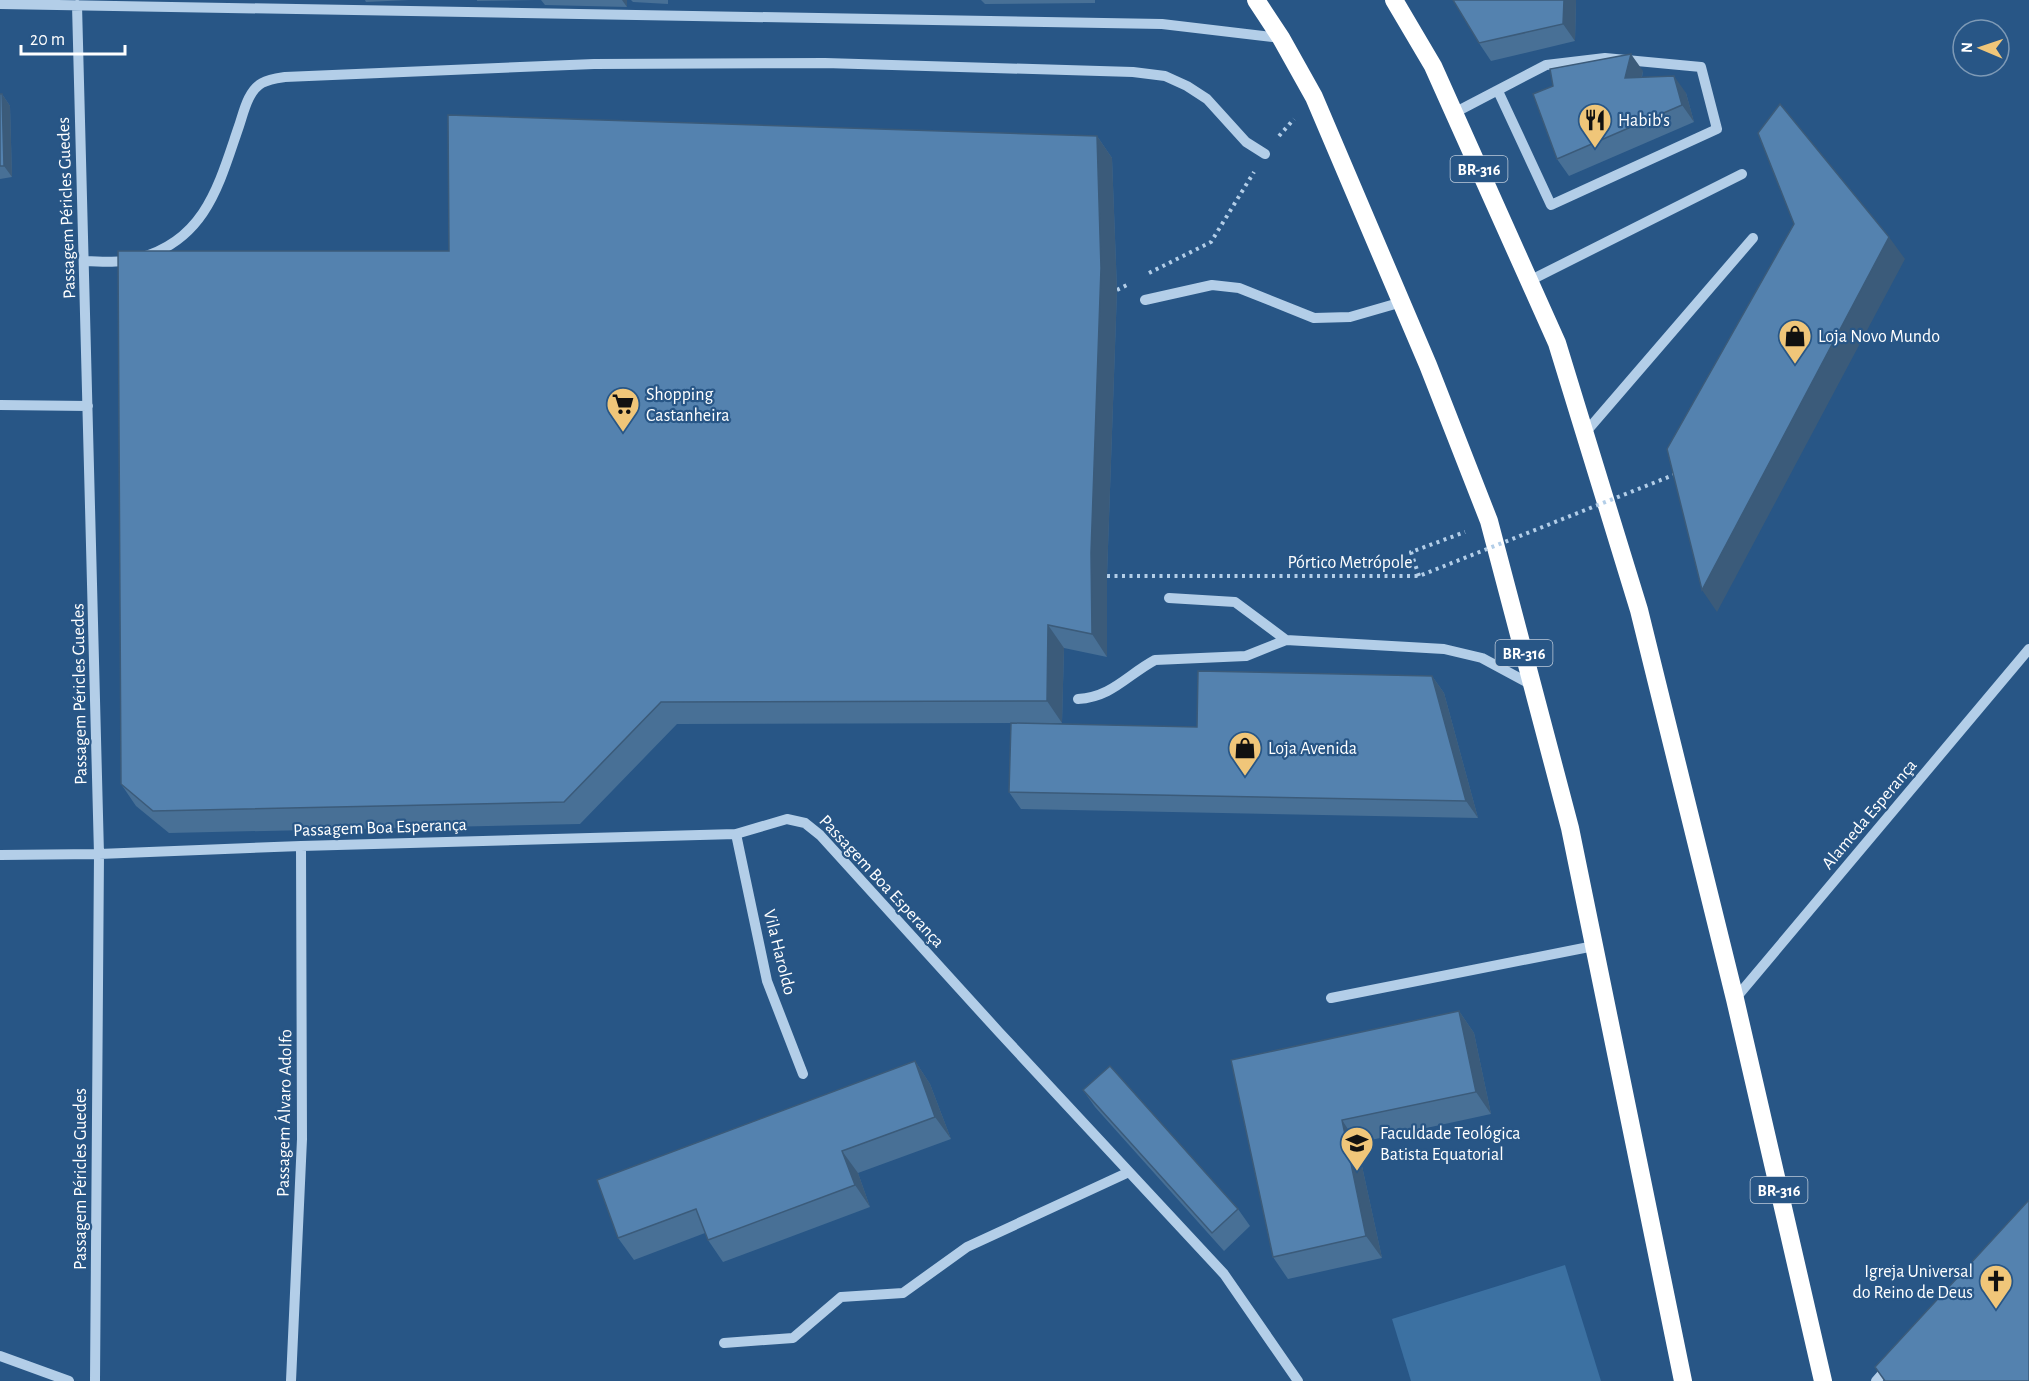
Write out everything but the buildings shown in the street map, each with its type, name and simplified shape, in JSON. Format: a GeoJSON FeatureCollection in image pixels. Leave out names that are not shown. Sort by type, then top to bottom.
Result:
{"type":"FeatureCollection","features":[{"type":"Feature","properties":{"kind":"highway","name":"BR-316"},"geometry":{"type":"LineString","coordinates":[[1256,0],[1281,38],[1314,97],[1428,364],[1489,521],[1570,828],[1676,1344],[1688,1381]]}},
{"type":"Feature","properties":{"kind":"highway","name":"BR-316"},"geometry":{"type":"LineString","coordinates":[[1394,0],[1433,66],[1557,343],[1585,433],[1639,610],[1734,999],[1823,1381]]}},
{"type":"Feature","properties":{"kind":"highway"},"geometry":{"type":"LineString","coordinates":[[1676,1344],[1683,1381]]}},
{"type":"Feature","properties":{"kind":"street"},"geometry":{"type":"LineString","coordinates":[[0,4],[1162,24],[1281,38]]}},
{"type":"Feature","properties":{"kind":"street","name":"Passagem Péricles Guedes"},"geometry":{"type":"LineString","coordinates":[[76,5],[99,854],[95,1381]]}},
{"type":"Feature","properties":{"kind":"street"},"geometry":{"type":"LineString","coordinates":[[1454,113],[1546,65],[1605,58],[1701,67],[1717,129],[1551,205],[1498,91]]}},
{"type":"Feature","properties":{"kind":"street"},"geometry":{"type":"LineString","coordinates":[[84,261],[107,262],[137,259],[171,244],[192,227],[208,208],[246,104],[253,92],[262,83],[285,77],[605,64],[825,63],[1133,72],[1165,76],[1187,86],[1207,99],[1246,142],[1265,154]]}},
{"type":"Feature","properties":{"kind":"street"},"geometry":{"type":"LineString","coordinates":[[1529,281],[1742,174]]}},
{"type":"Feature","properties":{"kind":"street"},"geometry":{"type":"LineString","coordinates":[[1585,433],[1753,238]]}},
{"type":"Feature","properties":{"kind":"street"},"geometry":{"type":"LineString","coordinates":[[1145,300],[1212,285],[1239,288],[1314,318],[1350,317],[1402,302]]}},
{"type":"Feature","properties":{"kind":"street"},"geometry":{"type":"LineString","coordinates":[[0,405],[88,406]]}},
{"type":"Feature","properties":{"kind":"street"},"geometry":{"type":"LineString","coordinates":[[1169,598],[1235,602],[1286,640]]}},
{"type":"Feature","properties":{"kind":"street"},"geometry":{"type":"LineString","coordinates":[[1078,699],[1105,694],[1155,660],[1246,656],[1286,640],[1444,649],[1466,653],[1482,658],[1532,685]]}},
{"type":"Feature","properties":{"kind":"street","name":"Alameda Esperança"},"geometry":{"type":"LineString","coordinates":[[1734,999],[2029,649]]}},
{"type":"Feature","properties":{"kind":"street","name":"Passagem Boa Esperança"},"geometry":{"type":"LineString","coordinates":[[0,855],[99,854],[736,834],[787,819],[805,823],[820,835],[1224,1274],[1298,1381]]}},
{"type":"Feature","properties":{"kind":"street","name":"Vila Haroldo"},"geometry":{"type":"LineString","coordinates":[[736,834],[767,981],[803,1074]]}},
{"type":"Feature","properties":{"kind":"street","name":"Passagem Álvaro Adolfo"},"geometry":{"type":"LineString","coordinates":[[291,1381],[302,1139],[301,846]]}},
{"type":"Feature","properties":{"kind":"street"},"geometry":{"type":"LineString","coordinates":[[1331,998],[1594,946]]}},
{"type":"Feature","properties":{"kind":"street"},"geometry":{"type":"LineString","coordinates":[[724,1343],[793,1338],[841,1297],[903,1293],[967,1247],[1129,1172]]}},
{"type":"Feature","properties":{"kind":"street"},"geometry":{"type":"LineString","coordinates":[[1876,1381],[1899,1354]]}},
{"type":"Feature","properties":{"kind":"street"},"geometry":{"type":"LineString","coordinates":[[0,1356],[69,1381]]}},
{"type":"Feature","properties":{"kind":"path"},"geometry":{"type":"LineString","coordinates":[[1148,274],[1211,242],[1265,154],[1314,97]]}},
{"type":"Feature","properties":{"kind":"path"},"geometry":{"type":"LineString","coordinates":[[1117,290],[1127,285]]}},
{"type":"Feature","properties":{"kind":"path","name":"Pórtico Metrópole"},"geometry":{"type":"LineString","coordinates":[[1107,576],[1419,576],[1682,471]]}},
{"type":"Feature","properties":{"kind":"path"},"geometry":{"type":"LineString","coordinates":[[1419,576],[1411,552],[1451,538]]}},
{"type":"Feature","properties":{"kind":"shaded area"},"geometry":{"type":"Polygon","coordinates":[[[1565,1265],[1601,1381],[1411,1381],[1392,1319],[1565,1265]]]}},
{"type":"Feature","properties":{"kind":"place","name":"Habib's"},"geometry":{"type":"Point","coordinates":[1595,149]}},
{"type":"Feature","properties":{"kind":"place","name":"Loja Novo Mundo"},"geometry":{"type":"Point","coordinates":[1795,365]}},
{"type":"Feature","properties":{"kind":"place","name":"Shopping Castanheira"},"geometry":{"type":"Point","coordinates":[623,433]}},
{"type":"Feature","properties":{"kind":"place","name":"Loja Avenida"},"geometry":{"type":"Point","coordinates":[1245,777]}},
{"type":"Feature","properties":{"kind":"place","name":"Faculdade Teológica Batista Equatorial"},"geometry":{"type":"Point","coordinates":[1357,1172]}},
{"type":"Feature","properties":{"kind":"place","name":"Igreja Universal do Reino de Deus"},"geometry":{"type":"Point","coordinates":[1996,1310]}}]}
